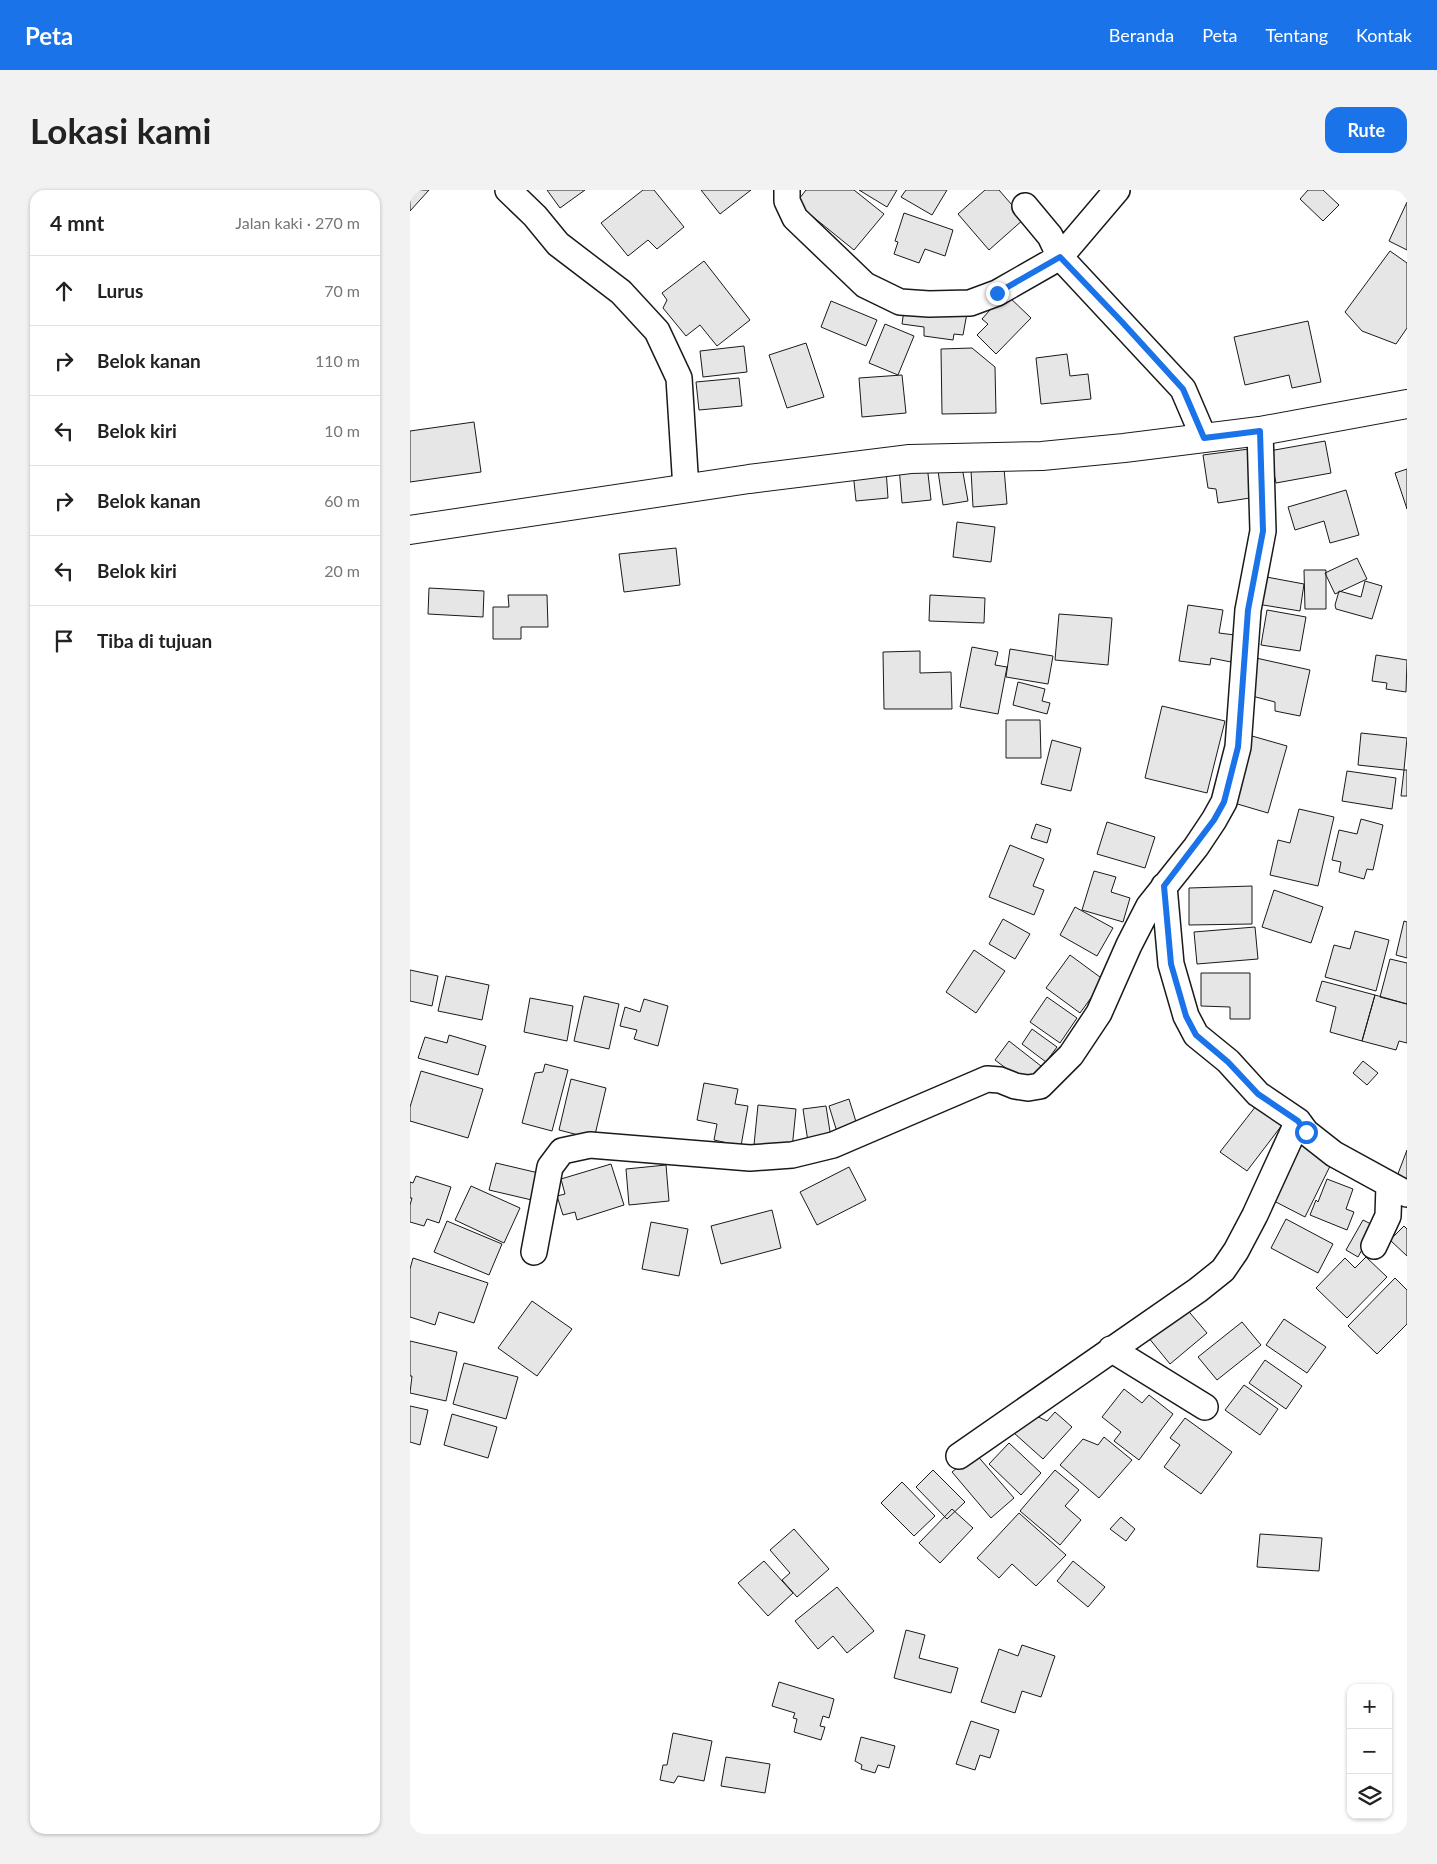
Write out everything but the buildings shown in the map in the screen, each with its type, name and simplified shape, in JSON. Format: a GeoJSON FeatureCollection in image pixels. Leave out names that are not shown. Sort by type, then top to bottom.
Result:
{"type":"FeatureCollection","features":[{"type":"Feature","properties":{"kind":"main road"},"geometry":{"type":"LineString","coordinates":[[410,530],[686,489],[910,459],[1042,456],[1260,431],[1407,404]]}},
{"type":"Feature","properties":{"kind":"street"},"geometry":{"type":"LineString","coordinates":[[508,190],[558,244],[621,292],[656,331],[679,378],[686,489]]}},
{"type":"Feature","properties":{"kind":"street"},"geometry":{"type":"LineString","coordinates":[[787,190],[788,202],[795,218],[865,285],[900,302],[970,304],[997,293],[1060,257],[1117,190]]}},
{"type":"Feature","properties":{"kind":"street"},"geometry":{"type":"LineString","coordinates":[[1025,206],[1050,236],[1060,257],[1183,389],[1204,438]]}},
{"type":"Feature","properties":{"kind":"street"},"geometry":{"type":"LineString","coordinates":[[534,1252],[550,1167],[562,1151],[590,1145],[750,1158],[792,1155],[833,1145],[987,1079],[1000,1080],[1015,1086],[1028,1088],[1040,1086],[1071,1055],[1099,1013],[1145,913],[1214,820],[1224,802],[1238,747],[1248,610],[1263,531],[1260,431]]}},
{"type":"Feature","properties":{"kind":"street"},"geometry":{"type":"LineString","coordinates":[[1164,886],[1171,964],[1186,1016],[1196,1035],[1228,1062],[1258,1094],[1298,1121],[1306,1132],[1334,1154],[1398,1189],[1374,1246]]}},
{"type":"Feature","properties":{"kind":"street"},"geometry":{"type":"LineString","coordinates":[[959,1456],[1198,1290],[1223,1270],[1236,1251],[1255,1215],[1298,1121]]}},
{"type":"Feature","properties":{"kind":"street"},"geometry":{"type":"LineString","coordinates":[[1111,1350],[1205,1407]]}},
{"type":"Feature","properties":{"kind":"route"},"geometry":{"type":"LineString","coordinates":[[997,293],[1060,257],[1183,389],[1204,438],[1260,431],[1263,531],[1248,610],[1238,747],[1224,802],[1196,847],[1164,886],[1171,964],[1186,1016],[1196,1035],[1228,1062],[1258,1094],[1298,1121],[1306,1132]]}}]}
